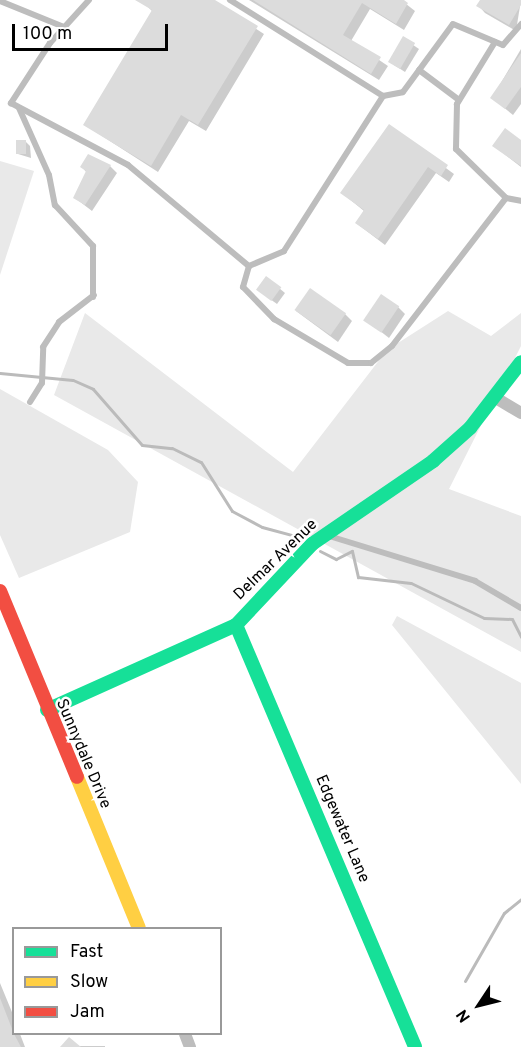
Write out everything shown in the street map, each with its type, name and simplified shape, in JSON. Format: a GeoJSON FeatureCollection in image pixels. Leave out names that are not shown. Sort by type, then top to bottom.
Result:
{"type":"FeatureCollection","features":[{"type":"Feature","properties":{"kind":"street","name":"Delmar Avenue"},"geometry":{"type":"LineString","coordinates":[[47,710],[236,625],[273,582],[324,535],[433,461],[496,398],[521,362]]}},
{"type":"Feature","properties":{"kind":"street"},"geometry":{"type":"LineString","coordinates":[[496,398],[521,413]]}},
{"type":"Feature","properties":{"kind":"street","name":"Sunnydale Drive"},"geometry":{"type":"LineString","coordinates":[[0,591],[47,710],[139,927]]}},
{"type":"Feature","properties":{"kind":"street","name":"Edgewater Lane"},"geometry":{"type":"LineString","coordinates":[[236,625],[415,1047]]}},
{"type":"Feature","properties":{"kind":"lane"},"geometry":{"type":"LineString","coordinates":[[89,0],[64,27],[11,103],[128,165],[249,266]]}},
{"type":"Feature","properties":{"kind":"lane"},"geometry":{"type":"LineString","coordinates":[[230,0],[383,96],[403,92],[453,24],[503,45],[521,24]]}},
{"type":"Feature","properties":{"kind":"lane"},"geometry":{"type":"LineString","coordinates":[[0,1],[64,27]]}},
{"type":"Feature","properties":{"kind":"lane"},"geometry":{"type":"LineString","coordinates":[[495,42],[459,100],[456,149],[506,198],[521,201]]}},
{"type":"Feature","properties":{"kind":"lane"},"geometry":{"type":"LineString","coordinates":[[419,70],[459,100]]}},
{"type":"Feature","properties":{"kind":"lane"},"geometry":{"type":"LineString","coordinates":[[249,266],[284,252],[383,96]]}},
{"type":"Feature","properties":{"kind":"lane"},"geometry":{"type":"LineString","coordinates":[[18,107],[49,175],[55,205],[93,246],[94,296],[59,322],[43,347],[42,383],[30,402]]}},
{"type":"Feature","properties":{"kind":"lane"},"geometry":{"type":"LineString","coordinates":[[249,266],[243,287],[274,319],[348,363],[371,363],[392,346],[506,198]]}},
{"type":"Feature","properties":{"kind":"lane"},"geometry":{"type":"LineString","coordinates":[[324,535],[465,578],[521,608]]}},
{"type":"Feature","properties":{"kind":"shaded area"},"geometry":{"type":"Polygon","coordinates":[[[0,161],[34,171],[0,275],[0,161]]]}},
{"type":"Feature","properties":{"kind":"shaded area"},"geometry":{"type":"Polygon","coordinates":[[[448,311],[491,336],[521,313],[521,346],[449,489],[521,516],[521,652],[54,395],[85,313],[293,472],[387,350],[448,311]]]}},
{"type":"Feature","properties":{"kind":"shaded area"},"geometry":{"type":"Polygon","coordinates":[[[0,389],[108,450],[138,482],[130,532],[19,578],[0,535],[0,389]]]}},
{"type":"Feature","properties":{"kind":"shaded area"},"geometry":{"type":"Polygon","coordinates":[[[397,616],[521,683],[521,784],[392,625],[397,616]]]}},
{"type":"Feature","properties":{"kind":"building"},"geometry":{"type":"Polygon","coordinates":[[[135,0],[215,0],[258,26],[198,125],[181,115],[151,166],[83,125],[152,10],[135,0]]]}},
{"type":"Feature","properties":{"kind":"building"},"geometry":{"type":"Polygon","coordinates":[[[253,0],[404,0],[408,3],[396,24],[362,3],[343,35],[381,57],[371,74],[253,0]]]}},
{"type":"Feature","properties":{"kind":"building"},"geometry":{"type":"Polygon","coordinates":[[[480,0],[521,0],[521,5],[509,25],[476,6],[480,0]]]}},
{"type":"Feature","properties":{"kind":"building"},"geometry":{"type":"Polygon","coordinates":[[[403,36],[415,43],[400,69],[388,62],[403,36]]]}},
{"type":"Feature","properties":{"kind":"building"},"geometry":{"type":"Polygon","coordinates":[[[521,53],[521,87],[505,109],[490,98],[521,53]]]}},
{"type":"Feature","properties":{"kind":"building"},"geometry":{"type":"Polygon","coordinates":[[[389,124],[448,165],[441,176],[428,167],[378,239],[355,223],[364,210],[340,193],[389,124]]]}},
{"type":"Feature","properties":{"kind":"building"},"geometry":{"type":"Polygon","coordinates":[[[505,128],[521,140],[521,166],[492,146],[505,128]]]}},
{"type":"Feature","properties":{"kind":"building"},"geometry":{"type":"Polygon","coordinates":[[[16,140],[26,140],[26,154],[16,154],[16,140]]]}},
{"type":"Feature","properties":{"kind":"building"},"geometry":{"type":"Polygon","coordinates":[[[88,154],[111,165],[85,205],[73,198],[86,171],[80,167],[88,154]]]}},
{"type":"Feature","properties":{"kind":"building"},"geometry":{"type":"Polygon","coordinates":[[[266,276],[281,287],[271,301],[256,290],[266,276]]]}},
{"type":"Feature","properties":{"kind":"building"},"geometry":{"type":"Polygon","coordinates":[[[310,288],[346,313],[331,335],[295,310],[310,288]]]}},
{"type":"Feature","properties":{"kind":"building"},"geometry":{"type":"Polygon","coordinates":[[[381,294],[399,306],[381,333],[363,321],[381,294]]]}},
{"type":"Feature","properties":{"kind":"building"},"geometry":{"type":"Polygon","coordinates":[[[0,998],[12,1029],[12,1035],[15,1035],[21,1047],[0,1047],[0,998]]]}},
{"type":"Feature","properties":{"kind":"building"},"geometry":{"type":"Polygon","coordinates":[[[69,1037],[81,1047],[60,1047],[69,1037]]]}},
{"type":"Feature","properties":{"kind":"waterway"},"geometry":{"type":"LineString","coordinates":[[0,373],[73,380],[93,389],[142,445],[172,448],[201,462],[232,511],[262,527],[299,537]]}},
{"type":"Feature","properties":{"kind":"waterway"},"geometry":{"type":"LineString","coordinates":[[320,551],[336,559],[352,551],[358,577],[411,583],[484,618],[512,619],[521,637]]}},
{"type":"Feature","properties":{"kind":"waterway"},"geometry":{"type":"LineString","coordinates":[[465,981],[504,913],[521,899]]}},
{"type":"Feature","properties":{"kind":"traffic: fast"},"geometry":{"type":"LineString","coordinates":[[47,710],[236,625],[312,544],[433,461],[470,428],[521,362]]}},
{"type":"Feature","properties":{"kind":"traffic: fast"},"geometry":{"type":"LineString","coordinates":[[236,625],[415,1047]]}},
{"type":"Feature","properties":{"kind":"traffic: slow"},"geometry":{"type":"LineString","coordinates":[[77,777],[139,927]]}},
{"type":"Feature","properties":{"kind":"traffic: jam"},"geometry":{"type":"LineString","coordinates":[[0,591],[77,777]]}}]}
